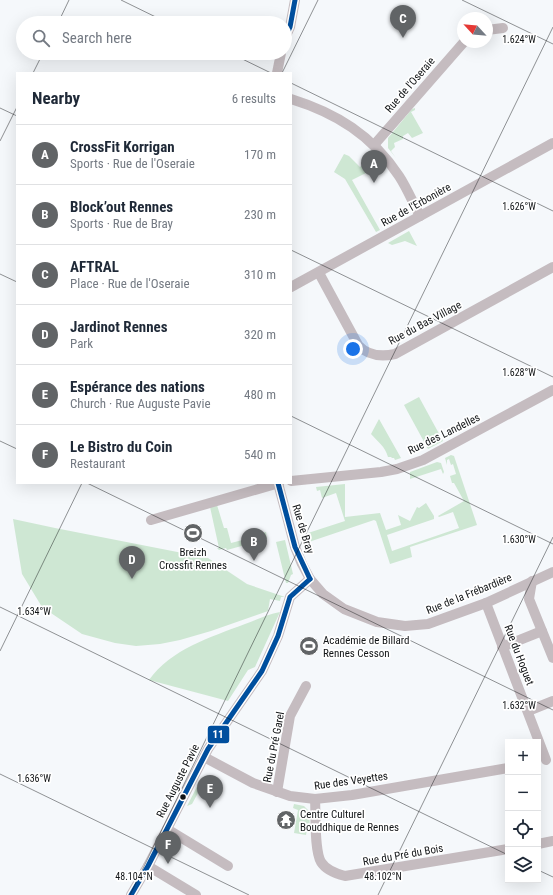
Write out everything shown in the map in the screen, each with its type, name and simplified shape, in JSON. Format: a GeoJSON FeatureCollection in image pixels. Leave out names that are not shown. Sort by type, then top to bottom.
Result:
{"type":"FeatureCollection","features":[{"type":"Feature","properties":{"kind":"street"},"geometry":{"type":"LineString","coordinates":[[292,16],[295,0]]}},
{"type":"Feature","properties":{"kind":"street"},"geometry":{"type":"LineString","coordinates":[[493,29],[502,28]]}},
{"type":"Feature","properties":{"kind":"street","name":"Rue de l'Oseraie"},"geometry":{"type":"LineString","coordinates":[[374,145],[459,48]]}},
{"type":"Feature","properties":{"kind":"street"},"geometry":{"type":"LineString","coordinates":[[277,72],[280,60]]}},
{"type":"Feature","properties":{"kind":"street"},"geometry":{"type":"LineString","coordinates":[[292,99],[317,107],[338,118],[358,131],[374,145],[400,177],[420,216]]}},
{"type":"Feature","properties":{"kind":"street","name":"Rue de l'Erbonière"},"geometry":{"type":"LineString","coordinates":[[292,286],[553,143]]}},
{"type":"Feature","properties":{"kind":"street","name":"Rue du Bas Village"},"geometry":{"type":"LineString","coordinates":[[318,273],[358,345],[368,353],[376,356],[386,356],[395,354],[553,267]]}},
{"type":"Feature","properties":{"kind":"street","name":"Rue des Landelles"},"geometry":{"type":"LineString","coordinates":[[292,481],[381,472],[397,469],[423,460],[553,390]]}},
{"type":"Feature","properties":{"kind":"street"},"geometry":{"type":"LineString","coordinates":[[150,516],[162,517],[275,484]]}},
{"type":"Feature","properties":{"kind":"street","name":"Rue de Bray"},"geometry":{"type":"LineString","coordinates":[[278,484],[295,548],[310,579]]}},
{"type":"Feature","properties":{"kind":"street","name":"Rue de la Frébardière"},"geometry":{"type":"LineString","coordinates":[[310,579],[323,594],[344,609],[377,622],[405,626],[428,624],[486,603],[553,572]]}},
{"type":"Feature","properties":{"kind":"street","name":"Rue Auguste Pavie"},"geometry":{"type":"LineString","coordinates":[[131,895],[168,829],[204,756],[223,726],[249,692],[263,670],[278,636],[290,597],[310,579]]}},
{"type":"Feature","properties":{"kind":"street"},"geometry":{"type":"LineString","coordinates":[[532,582],[529,598],[553,658]]}},
{"type":"Feature","properties":{"kind":"street","name":"Rue du Hoguet"},"geometry":{"type":"LineString","coordinates":[[486,603],[546,761]]}},
{"type":"Feature","properties":{"kind":"street"},"geometry":{"type":"LineString","coordinates":[[502,647],[542,631]]}},
{"type":"Feature","properties":{"kind":"street","name":"Rue du Pré Garel"},"geometry":{"type":"LineString","coordinates":[[277,792],[290,716],[306,686]]}},
{"type":"Feature","properties":{"kind":"street"},"geometry":{"type":"LineString","coordinates":[[528,711],[553,701]]}},
{"type":"Feature","properties":{"kind":"street","name":"Rue des Veyettes"},"geometry":{"type":"LineString","coordinates":[[204,756],[253,783],[290,796],[314,799],[366,792],[505,769]]}},
{"type":"Feature","properties":{"kind":"street","name":"Rue du Pré du Bois"},"geometry":{"type":"LineString","coordinates":[[314,799],[318,856],[324,865],[339,875],[345,876],[505,849]]}},
{"type":"Feature","properties":{"kind":"street"},"geometry":{"type":"LineString","coordinates":[[168,829],[228,866]]}},
{"type":"Feature","properties":{"kind":"street"},"geometry":{"type":"LineString","coordinates":[[541,843],[553,841]]}},
{"type":"Feature","properties":{"kind":"street"},"geometry":{"type":"LineString","coordinates":[[148,866],[196,895]]}},
{"type":"Feature","properties":{"kind":"green space"},"geometry":{"type":"Polygon","coordinates":[[[415,108],[415,110],[411,112],[423,133],[412,138],[408,133],[403,136],[403,139],[394,143],[395,147],[391,151],[396,158],[388,148],[388,138],[412,109],[415,108]]]}},
{"type":"Feature","properties":{"kind":"green space"},"geometry":{"type":"Polygon","coordinates":[[[344,154],[349,156],[360,167],[374,157],[379,163],[378,167],[352,180],[380,230],[376,232],[345,179],[334,172],[344,154]]]}},
{"type":"Feature","properties":{"kind":"green space"},"geometry":{"type":"Polygon","coordinates":[[[409,231],[417,246],[405,241],[392,245],[388,243],[409,231]]]}},
{"type":"Feature","properties":{"kind":"green space"},"geometry":{"type":"Polygon","coordinates":[[[419,397],[443,441],[428,449],[404,405],[419,397]]]}},
{"type":"Feature","properties":{"kind":"green space"},"geometry":{"type":"Polygon","coordinates":[[[379,419],[401,458],[395,460],[394,458],[388,457],[383,447],[371,434],[379,419]]]}},
{"type":"Feature","properties":{"kind":"green space"},"geometry":{"type":"Polygon","coordinates":[[[451,455],[454,456],[477,525],[410,547],[412,557],[390,564],[376,521],[374,520],[303,544],[301,537],[308,535],[308,533],[345,521],[336,493],[322,498],[320,490],[317,491],[316,487],[345,484],[345,517],[380,513],[386,530],[401,525],[398,515],[410,521],[417,507],[419,508],[426,503],[434,516],[434,519],[387,535],[392,551],[459,528],[453,512],[439,517],[438,516],[464,501],[454,483],[452,483],[450,476],[456,474],[453,464],[451,465],[449,459],[447,460],[447,465],[445,458],[451,455]]]}},
{"type":"Feature","properties":{"kind":"green space"},"geometry":{"type":"Polygon","coordinates":[[[437,462],[441,463],[444,472],[443,474],[441,469],[410,479],[410,472],[437,462]]]}},
{"type":"Feature","properties":{"kind":"green space"},"geometry":{"type":"Polygon","coordinates":[[[217,505],[224,528],[227,528],[231,543],[266,532],[267,539],[227,550],[226,548],[219,550],[217,548],[219,548],[210,507],[217,505]]]}},
{"type":"Feature","properties":{"kind":"green space"},"geometry":{"type":"Polygon","coordinates":[[[13,519],[208,558],[247,584],[285,597],[281,597],[280,601],[270,599],[268,611],[211,631],[160,644],[136,646],[115,643],[82,634],[42,607],[22,574],[13,519]]]}},
{"type":"Feature","properties":{"kind":"green space"},"geometry":{"type":"Polygon","coordinates":[[[285,540],[293,574],[291,575],[288,583],[286,583],[276,542],[285,540]]]}},
{"type":"Feature","properties":{"kind":"green space"},"geometry":{"type":"Polygon","coordinates":[[[280,612],[255,667],[248,670],[228,701],[149,680],[168,660],[192,645],[262,617],[280,612]]]}},
{"type":"Feature","properties":{"kind":"green space"},"geometry":{"type":"Polygon","coordinates":[[[201,779],[216,786],[204,782],[192,804],[187,806],[201,779]]]}},
{"type":"Feature","properties":{"kind":"green space"},"geometry":{"type":"Polygon","coordinates":[[[294,804],[304,806],[309,811],[310,829],[307,829],[306,835],[294,833],[298,810],[293,808],[294,804]]]}},
{"type":"Feature","properties":{"kind":"transit line","name":"11"},"geometry":{"type":"LineString","coordinates":[[292,16],[295,0]]}},
{"type":"Feature","properties":{"kind":"transit line","name":"11"},"geometry":{"type":"LineString","coordinates":[[278,484],[295,547],[310,579]]}},
{"type":"Feature","properties":{"kind":"transit line","name":"11"},"geometry":{"type":"LineString","coordinates":[[131,895],[148,866],[208,749],[262,671],[278,636],[290,597],[310,579]]}},
{"type":"Feature","properties":{"kind":"place","name":"AFTRAL"},"geometry":{"type":"Point","coordinates":[403,38]}},
{"type":"Feature","properties":{"kind":"place","name":"CrossFit Korrigan"},"geometry":{"type":"Point","coordinates":[374,183]}},
{"type":"Feature","properties":{"kind":"place","name":"Breizh Crossfit Rennes"},"geometry":{"type":"Point","coordinates":[193,533]}},
{"type":"Feature","properties":{"kind":"place","name":"Block’out Rennes"},"geometry":{"type":"Point","coordinates":[254,561]}},
{"type":"Feature","properties":{"kind":"place","name":"Jardinot Rennes"},"geometry":{"type":"Point","coordinates":[132,579]}},
{"type":"Feature","properties":{"kind":"place","name":"Académie de Billard Rennes Cesson"},"geometry":{"type":"Point","coordinates":[309,646]}},
{"type":"Feature","properties":{"kind":"place","name":"Espérance des nations"},"geometry":{"type":"Point","coordinates":[210,808]}},
{"type":"Feature","properties":{"kind":"place","name":"Centre Culturel Bouddhique de Rennes"},"geometry":{"type":"Point","coordinates":[286,820]}},
{"type":"Feature","properties":{"kind":"place","name":"Le Bistro du Coin"},"geometry":{"type":"Point","coordinates":[168,864]}}]}
